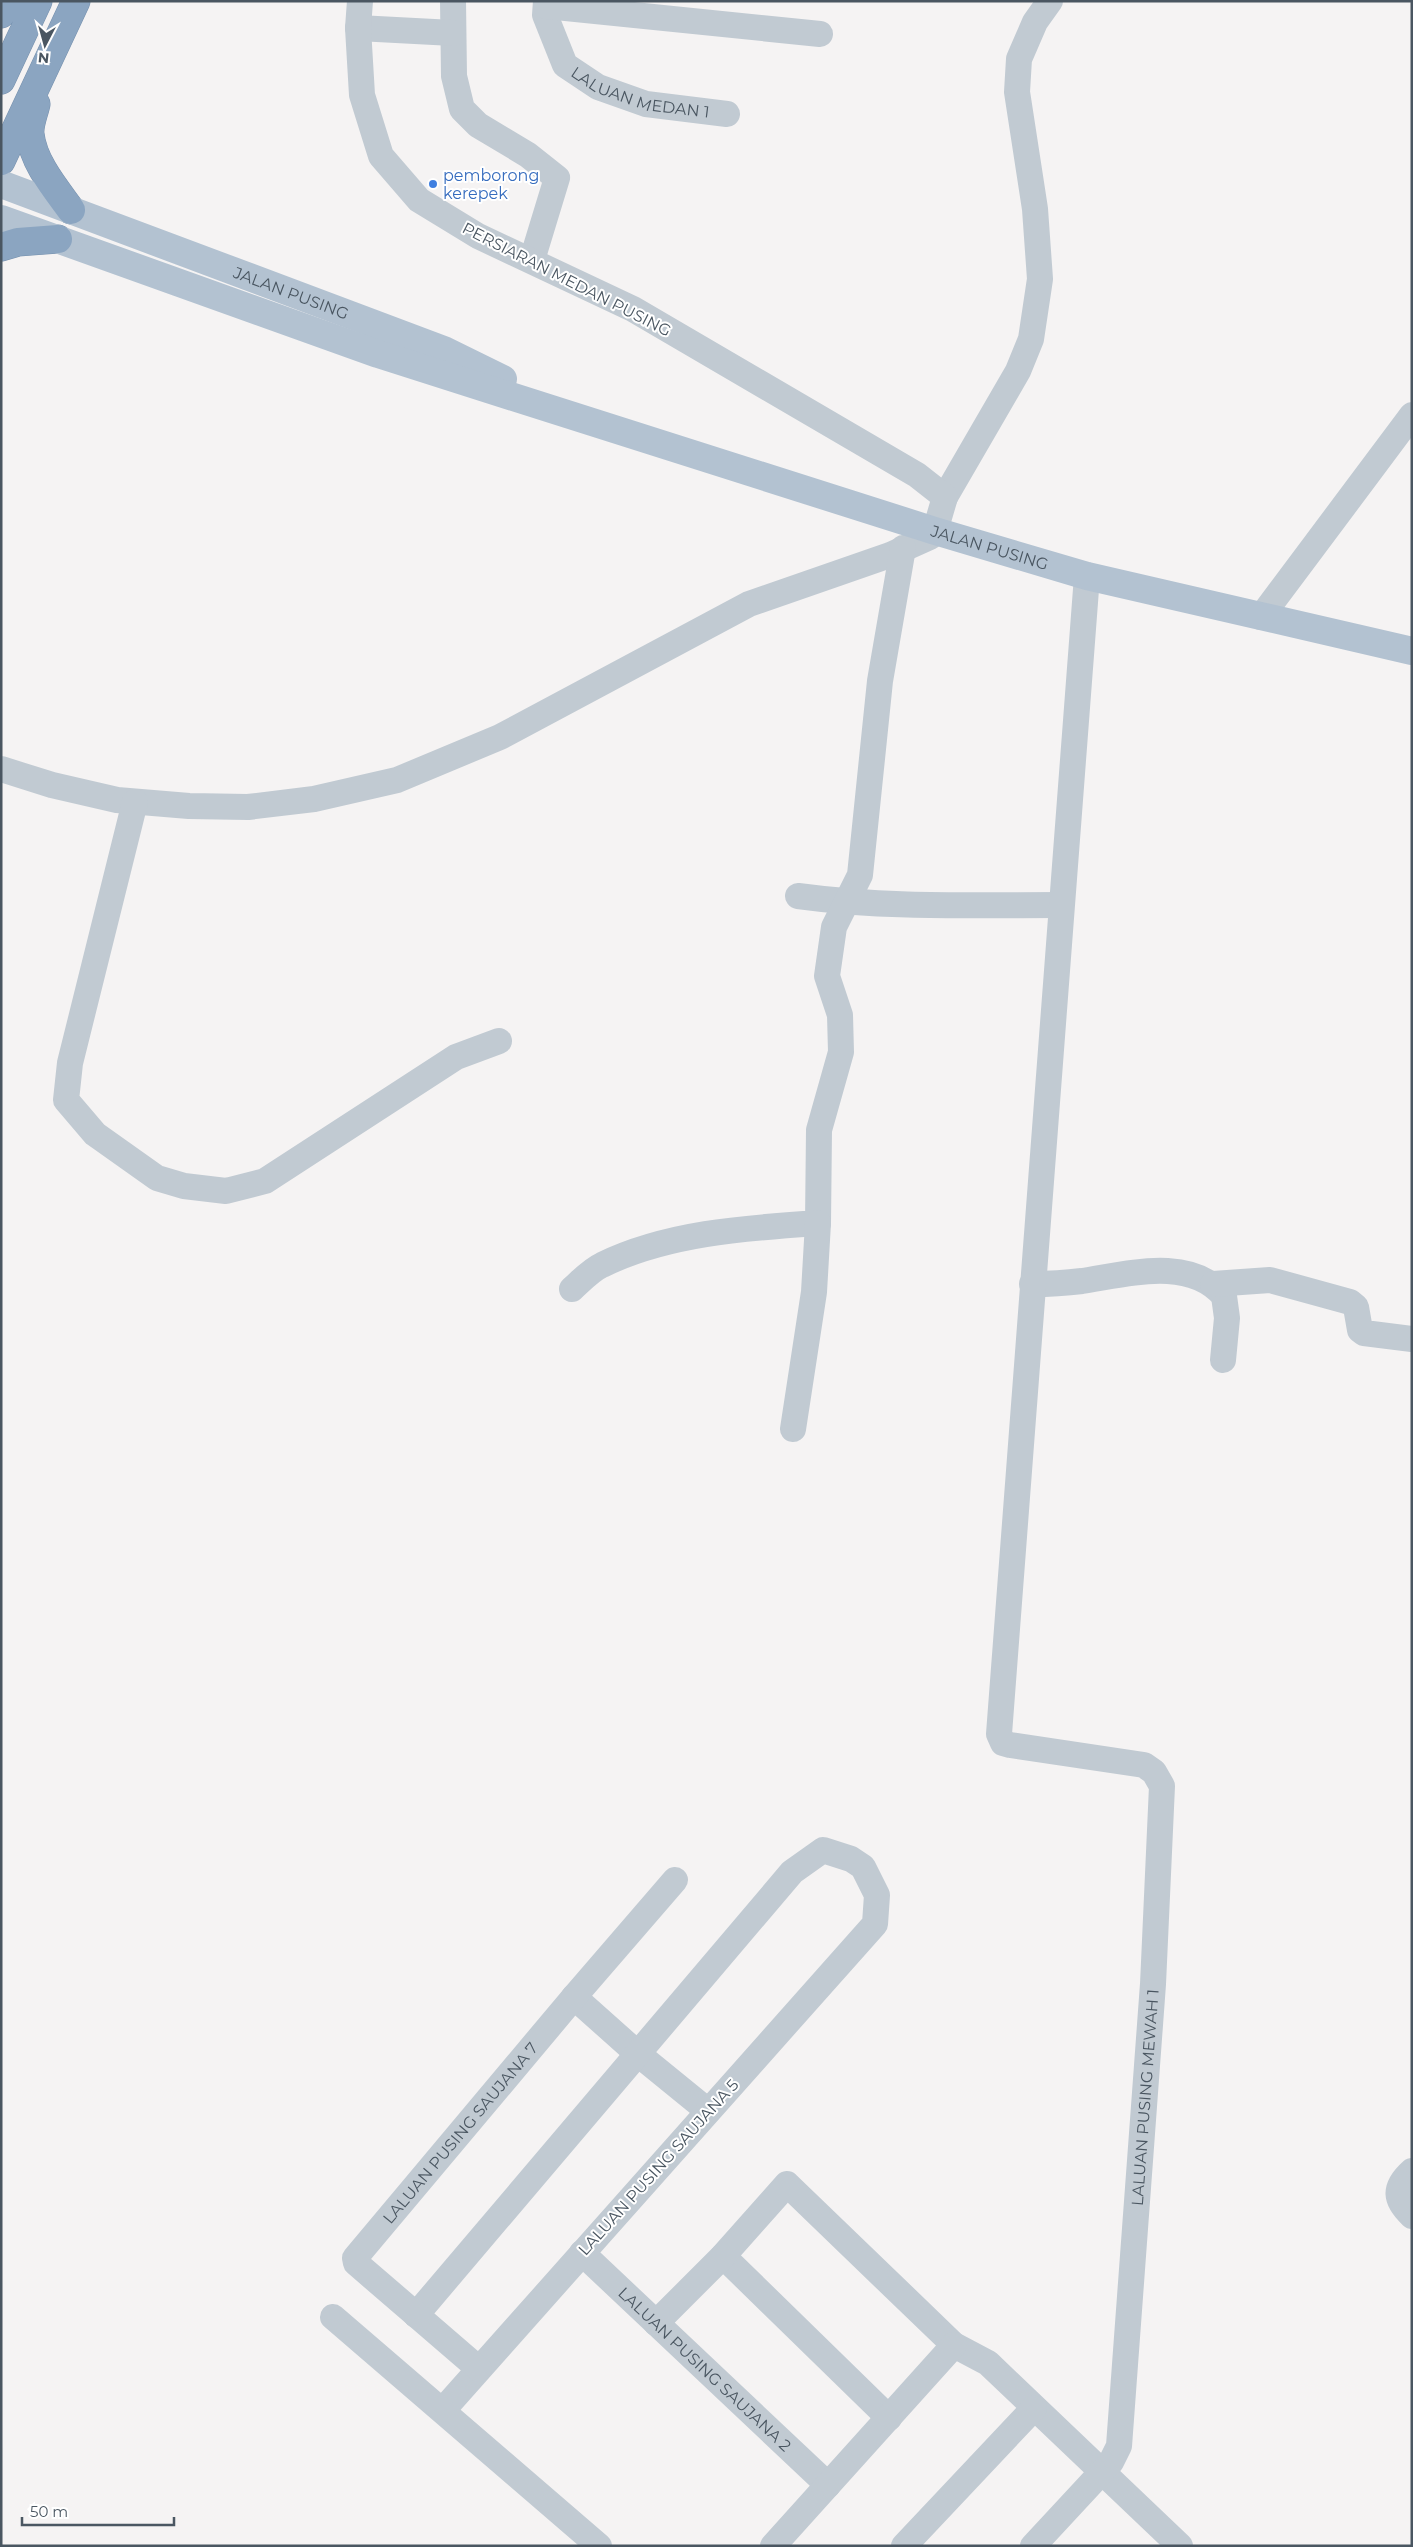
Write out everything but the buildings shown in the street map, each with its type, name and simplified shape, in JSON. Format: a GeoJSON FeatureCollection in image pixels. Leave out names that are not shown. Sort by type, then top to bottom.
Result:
{"type":"FeatureCollection","features":[{"type":"Feature","properties":{"kind":"highway"},"geometry":{"type":"LineString","coordinates":[[1,14],[10,1]]}},
{"type":"Feature","properties":{"kind":"highway"},"geometry":{"type":"LineString","coordinates":[[1,80],[38,1]]}},
{"type":"Feature","properties":{"kind":"highway"},"geometry":{"type":"LineString","coordinates":[[1,161],[76,1]]}},
{"type":"Feature","properties":{"kind":"highway"},"geometry":{"type":"LineString","coordinates":[[40,78],[30,134],[48,179],[71,210]]}},
{"type":"Feature","properties":{"kind":"highway"},"geometry":{"type":"LineString","coordinates":[[1,247],[18,242],[58,239]]}},
{"type":"Feature","properties":{"kind":"main road","name":"JALAN PUSING"},"geometry":{"type":"LineString","coordinates":[[1,184],[444,350],[576,416]]}},
{"type":"Feature","properties":{"kind":"main road","name":"JALAN PUSING"},"geometry":{"type":"LineString","coordinates":[[1,219],[378,354],[935,531],[1087,576],[1412,651]]}},
{"type":"Feature","properties":{"kind":"street","name":"PERSIARAN MEDAN PUSING"},"geometry":{"type":"LineString","coordinates":[[360,1],[358,28],[362,95],[381,156],[419,200],[478,236],[633,309],[917,475],[945,497]]}},
{"type":"Feature","properties":{"kind":"street"},"geometry":{"type":"LineString","coordinates":[[453,1],[454,76],[462,108],[478,125],[528,155],[558,178],[532,260]]}},
{"type":"Feature","properties":{"kind":"street"},"geometry":{"type":"LineString","coordinates":[[1,769],[52,785],[117,800],[248,807],[314,799],[397,780],[500,737],[749,604],[890,555],[930,537],[935,531],[945,497],[1018,372],[1031,340],[1040,279],[1035,209],[1017,92],[1020,58],[1035,22],[1050,1]]}},
{"type":"Feature","properties":{"kind":"street"},"geometry":{"type":"LineString","coordinates":[[546,4],[820,34]]}},
{"type":"Feature","properties":{"kind":"street","name":"LALUAN MEDAN 1"},"geometry":{"type":"LineString","coordinates":[[546,4],[545,16],[565,64],[598,87],[646,104],[728,114]]}},
{"type":"Feature","properties":{"kind":"street"},"geometry":{"type":"LineString","coordinates":[[358,28],[453,33]]}},
{"type":"Feature","properties":{"kind":"street"},"geometry":{"type":"LineString","coordinates":[[1261,617],[1412,415]]}},
{"type":"Feature","properties":{"kind":"street"},"geometry":{"type":"LineString","coordinates":[[793,1428],[814,1292],[818,1222],[819,1130],[841,1052],[840,1015],[827,976],[834,927],[860,875],[880,681],[903,548]]}},
{"type":"Feature","properties":{"kind":"street"},"geometry":{"type":"LineString","coordinates":[[1087,576],[1032,1284],[1080,1281],[1126,1272],[1154,1271],[1186,1274],[1206,1279],[1224,1296],[1226,1304],[1223,1360]]}},
{"type":"Feature","properties":{"kind":"street"},"geometry":{"type":"LineString","coordinates":[[135,802],[70,1063],[66,1100],[95,1134],[157,1178],[184,1186],[226,1191],[265,1181],[456,1057],[499,1041]]}},
{"type":"Feature","properties":{"kind":"street"},"geometry":{"type":"LineString","coordinates":[[798,896],[846,903],[1061,906]]}},
{"type":"Feature","properties":{"kind":"street"},"geometry":{"type":"LineString","coordinates":[[572,1289],[600,1265],[647,1248],[716,1232],[818,1222]]}},
{"type":"Feature","properties":{"kind":"street"},"geometry":{"type":"LineString","coordinates":[[1213,1284],[1270,1280],[1350,1302],[1356,1307],[1360,1330],[1364,1333],[1412,1339]]}},
{"type":"Feature","properties":{"kind":"street","name":"LALUAN PUSING MEWAH 1"},"geometry":{"type":"LineString","coordinates":[[1032,1284],[1000,1734],[1003,1743],[1144,1765],[1154,1772],[1162,1786],[1152,1984],[1119,2446],[1111,2462],[1042,2543]]}},
{"type":"Feature","properties":{"kind":"street","name":"LALUAN PUSING SAUJANA 5"},"geometry":{"type":"LineString","coordinates":[[444,2410],[875,1924],[877,1895],[863,1867],[851,1859],[823,1850],[792,1872],[638,2054]]}},
{"type":"Feature","properties":{"kind":"street","name":"LALUAN PUSING SAUJANA 7"},"geometry":{"type":"LineString","coordinates":[[479,2369],[356,2263],[355,2258],[675,1880]]}},
{"type":"Feature","properties":{"kind":"street"},"geometry":{"type":"LineString","coordinates":[[574,1997],[638,2054],[708,2111]]}},
{"type":"Feature","properties":{"kind":"street"},"geometry":{"type":"LineString","coordinates":[[416,2315],[638,2054]]}},
{"type":"Feature","properties":{"kind":"street"},"geometry":{"type":"LineString","coordinates":[[1406,2210],[1400,2188],[1412,2171]]}},
{"type":"Feature","properties":{"kind":"street"},"geometry":{"type":"LineString","coordinates":[[656,2323],[723,2256],[787,2184],[954,2346],[988,2363],[1101,2473],[1180,2546]]}},
{"type":"Feature","properties":{"kind":"street","name":"LALUAN PUSING SAUJANA 2"},"geometry":{"type":"LineString","coordinates":[[582,2253],[828,2485]]}},
{"type":"Feature","properties":{"kind":"street"},"geometry":{"type":"LineString","coordinates":[[723,2256],[889,2418]]}},
{"type":"Feature","properties":{"kind":"street"},"geometry":{"type":"LineString","coordinates":[[333,2317],[444,2410],[599,2546]]}},
{"type":"Feature","properties":{"kind":"street"},"geometry":{"type":"LineString","coordinates":[[773,2546],[954,2346]]}},
{"type":"Feature","properties":{"kind":"street"},"geometry":{"type":"LineString","coordinates":[[904,2546],[1034,2408]]}},
{"type":"Feature","properties":{"kind":"place","name":"pemborong kerepek"},"geometry":{"type":"Point","coordinates":[433,184]}}]}
